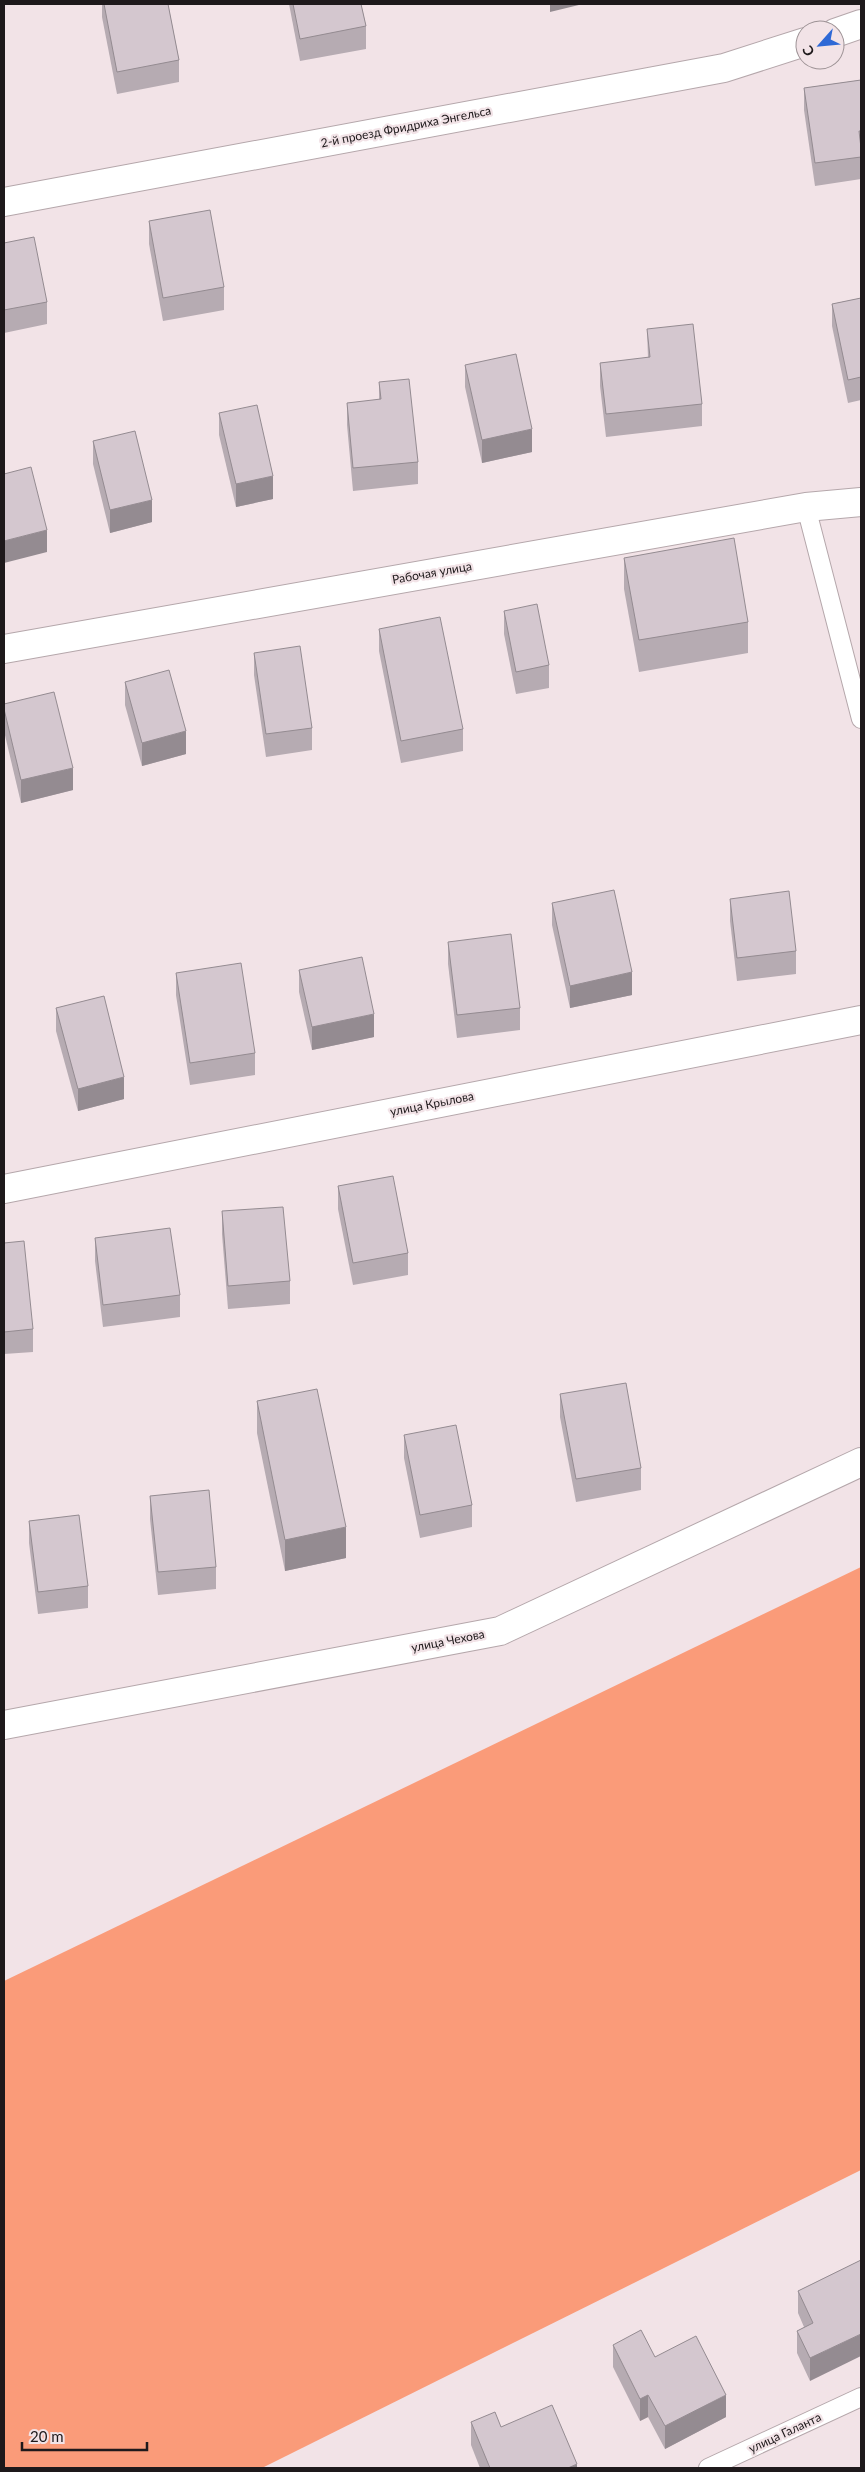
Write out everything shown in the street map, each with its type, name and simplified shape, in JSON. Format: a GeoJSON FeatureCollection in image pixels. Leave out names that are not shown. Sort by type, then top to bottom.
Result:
{"type":"FeatureCollection","features":[{"type":"Feature","properties":{"kind":"street"},"geometry":{"type":"LineString","coordinates":[[845,30],[861,24]]}},
{"type":"Feature","properties":{"kind":"street","name":"2-й проезд Фридриха Энгельса"},"geometry":{"type":"LineString","coordinates":[[4,202],[724,68],[795,45]]}},
{"type":"Feature","properties":{"kind":"street","name":"Рабочая улица"},"geometry":{"type":"LineString","coordinates":[[4,649],[806,507],[861,502]]}},
{"type":"Feature","properties":{"kind":"street","name":"улица Крылова"},"geometry":{"type":"LineString","coordinates":[[4,1189],[861,1020]]}},
{"type":"Feature","properties":{"kind":"street","name":"улица Чехова"},"geometry":{"type":"LineString","coordinates":[[4,1725],[500,1631],[861,1462]]}},
{"type":"Feature","properties":{"kind":"lane"},"geometry":{"type":"LineString","coordinates":[[806,507],[861,719]]}},
{"type":"Feature","properties":{"kind":"lane","name":"улица Галанта"},"geometry":{"type":"LineString","coordinates":[[708,2468],[861,2397]]}},
{"type":"Feature","properties":{"kind":"shaded area"},"geometry":{"type":"Polygon","coordinates":[[[861,1567],[861,2170],[262,2468],[4,2468],[4,1981],[861,1567]]]}},
{"type":"Feature","properties":{"kind":"building"},"geometry":{"type":"Polygon","coordinates":[[[104,4],[168,4],[179,60],[117,72],[104,4]]]}},
{"type":"Feature","properties":{"kind":"building"},"geometry":{"type":"Polygon","coordinates":[[[293,4],[361,4],[366,26],[300,39],[293,4]]]}},
{"type":"Feature","properties":{"kind":"building"},"geometry":{"type":"Polygon","coordinates":[[[861,80],[861,131],[859,131],[861,157],[815,163],[804,88],[861,80]]]}},
{"type":"Feature","properties":{"kind":"building"},"geometry":{"type":"Polygon","coordinates":[[[210,210],[224,287],[163,298],[149,221],[210,210]]]}},
{"type":"Feature","properties":{"kind":"building"},"geometry":{"type":"Polygon","coordinates":[[[34,237],[47,302],[4,310],[4,243],[34,237]]]}},
{"type":"Feature","properties":{"kind":"building"},"geometry":{"type":"Polygon","coordinates":[[[861,298],[861,377],[848,380],[832,304],[861,298]]]}},
{"type":"Feature","properties":{"kind":"building"},"geometry":{"type":"Polygon","coordinates":[[[693,324],[702,404],[606,414],[600,363],[650,357],[647,329],[693,324]]]}},
{"type":"Feature","properties":{"kind":"building"},"geometry":{"type":"Polygon","coordinates":[[[516,354],[532,429],[482,440],[465,365],[516,354]]]}},
{"type":"Feature","properties":{"kind":"building"},"geometry":{"type":"Polygon","coordinates":[[[409,379],[418,462],[353,468],[347,403],[381,399],[379,382],[409,379]]]}},
{"type":"Feature","properties":{"kind":"building"},"geometry":{"type":"Polygon","coordinates":[[[257,405],[273,476],[236,484],[219,413],[257,405]]]}},
{"type":"Feature","properties":{"kind":"building"},"geometry":{"type":"Polygon","coordinates":[[[135,431],[152,500],[110,510],[93,441],[135,431]]]}},
{"type":"Feature","properties":{"kind":"building"},"geometry":{"type":"Polygon","coordinates":[[[31,467],[47,530],[4,541],[4,474],[31,467]]]}},
{"type":"Feature","properties":{"kind":"building"},"geometry":{"type":"Polygon","coordinates":[[[734,538],[748,622],[639,640],[624,558],[734,538]]]}},
{"type":"Feature","properties":{"kind":"building"},"geometry":{"type":"Polygon","coordinates":[[[537,604],[549,665],[516,672],[504,611],[537,604]]]}},
{"type":"Feature","properties":{"kind":"building"},"geometry":{"type":"Polygon","coordinates":[[[440,617],[463,729],[401,741],[379,629],[440,617]]]}},
{"type":"Feature","properties":{"kind":"building"},"geometry":{"type":"Polygon","coordinates":[[[300,646],[312,728],[266,734],[254,653],[300,646]]]}},
{"type":"Feature","properties":{"kind":"building"},"geometry":{"type":"Polygon","coordinates":[[[169,670],[186,731],[142,743],[125,682],[169,670]]]}},
{"type":"Feature","properties":{"kind":"building"},"geometry":{"type":"Polygon","coordinates":[[[54,692],[73,768],[21,780],[4,704],[54,692]]]}},
{"type":"Feature","properties":{"kind":"building"},"geometry":{"type":"Polygon","coordinates":[[[614,890],[632,972],[570,986],[552,903],[614,890]]]}},
{"type":"Feature","properties":{"kind":"building"},"geometry":{"type":"Polygon","coordinates":[[[789,891],[796,951],[737,958],[730,899],[789,891]]]}},
{"type":"Feature","properties":{"kind":"building"},"geometry":{"type":"Polygon","coordinates":[[[511,934],[520,1008],[457,1015],[448,942],[511,934]]]}},
{"type":"Feature","properties":{"kind":"building"},"geometry":{"type":"Polygon","coordinates":[[[362,957],[374,1014],[312,1027],[299,970],[362,957]]]}},
{"type":"Feature","properties":{"kind":"building"},"geometry":{"type":"Polygon","coordinates":[[[241,963],[255,1053],[190,1063],[176,973],[241,963]]]}},
{"type":"Feature","properties":{"kind":"building"},"geometry":{"type":"Polygon","coordinates":[[[104,996],[124,1077],[78,1089],[56,1008],[104,996]]]}},
{"type":"Feature","properties":{"kind":"building"},"geometry":{"type":"Polygon","coordinates":[[[393,1176],[408,1253],[353,1263],[338,1186],[393,1176]]]}},
{"type":"Feature","properties":{"kind":"building"},"geometry":{"type":"Polygon","coordinates":[[[283,1207],[290,1281],[228,1286],[222,1211],[283,1207]]]}},
{"type":"Feature","properties":{"kind":"building"},"geometry":{"type":"Polygon","coordinates":[[[170,1228],[180,1295],[103,1305],[95,1238],[170,1228]]]}},
{"type":"Feature","properties":{"kind":"building"},"geometry":{"type":"Polygon","coordinates":[[[24,1241],[33,1329],[4,1332],[4,1243],[24,1241]]]}},
{"type":"Feature","properties":{"kind":"building"},"geometry":{"type":"Polygon","coordinates":[[[626,1383],[641,1468],[576,1479],[560,1394],[626,1383]]]}},
{"type":"Feature","properties":{"kind":"building"},"geometry":{"type":"Polygon","coordinates":[[[317,1389],[346,1527],[285,1540],[257,1401],[317,1389]]]}},
{"type":"Feature","properties":{"kind":"building"},"geometry":{"type":"Polygon","coordinates":[[[456,1425],[472,1505],[420,1515],[404,1435],[456,1425]]]}},
{"type":"Feature","properties":{"kind":"building"},"geometry":{"type":"Polygon","coordinates":[[[209,1490],[216,1567],[158,1572],[150,1496],[209,1490]]]}},
{"type":"Feature","properties":{"kind":"building"},"geometry":{"type":"Polygon","coordinates":[[[79,1515],[88,1586],[38,1592],[29,1521],[79,1515]]]}},
{"type":"Feature","properties":{"kind":"building"},"geometry":{"type":"Polygon","coordinates":[[[861,2260],[861,2334],[810,2358],[797,2331],[813,2323],[798,2291],[861,2260]]]}},
{"type":"Feature","properties":{"kind":"building"},"geometry":{"type":"Polygon","coordinates":[[[641,2330],[655,2357],[696,2336],[726,2395],[665,2426],[648,2395],[640,2399],[613,2345],[641,2330]]]}},
{"type":"Feature","properties":{"kind":"building"},"geometry":{"type":"Polygon","coordinates":[[[552,2405],[577,2464],[568,2468],[490,2468],[471,2422],[495,2412],[501,2427],[552,2405]]]}}]}
